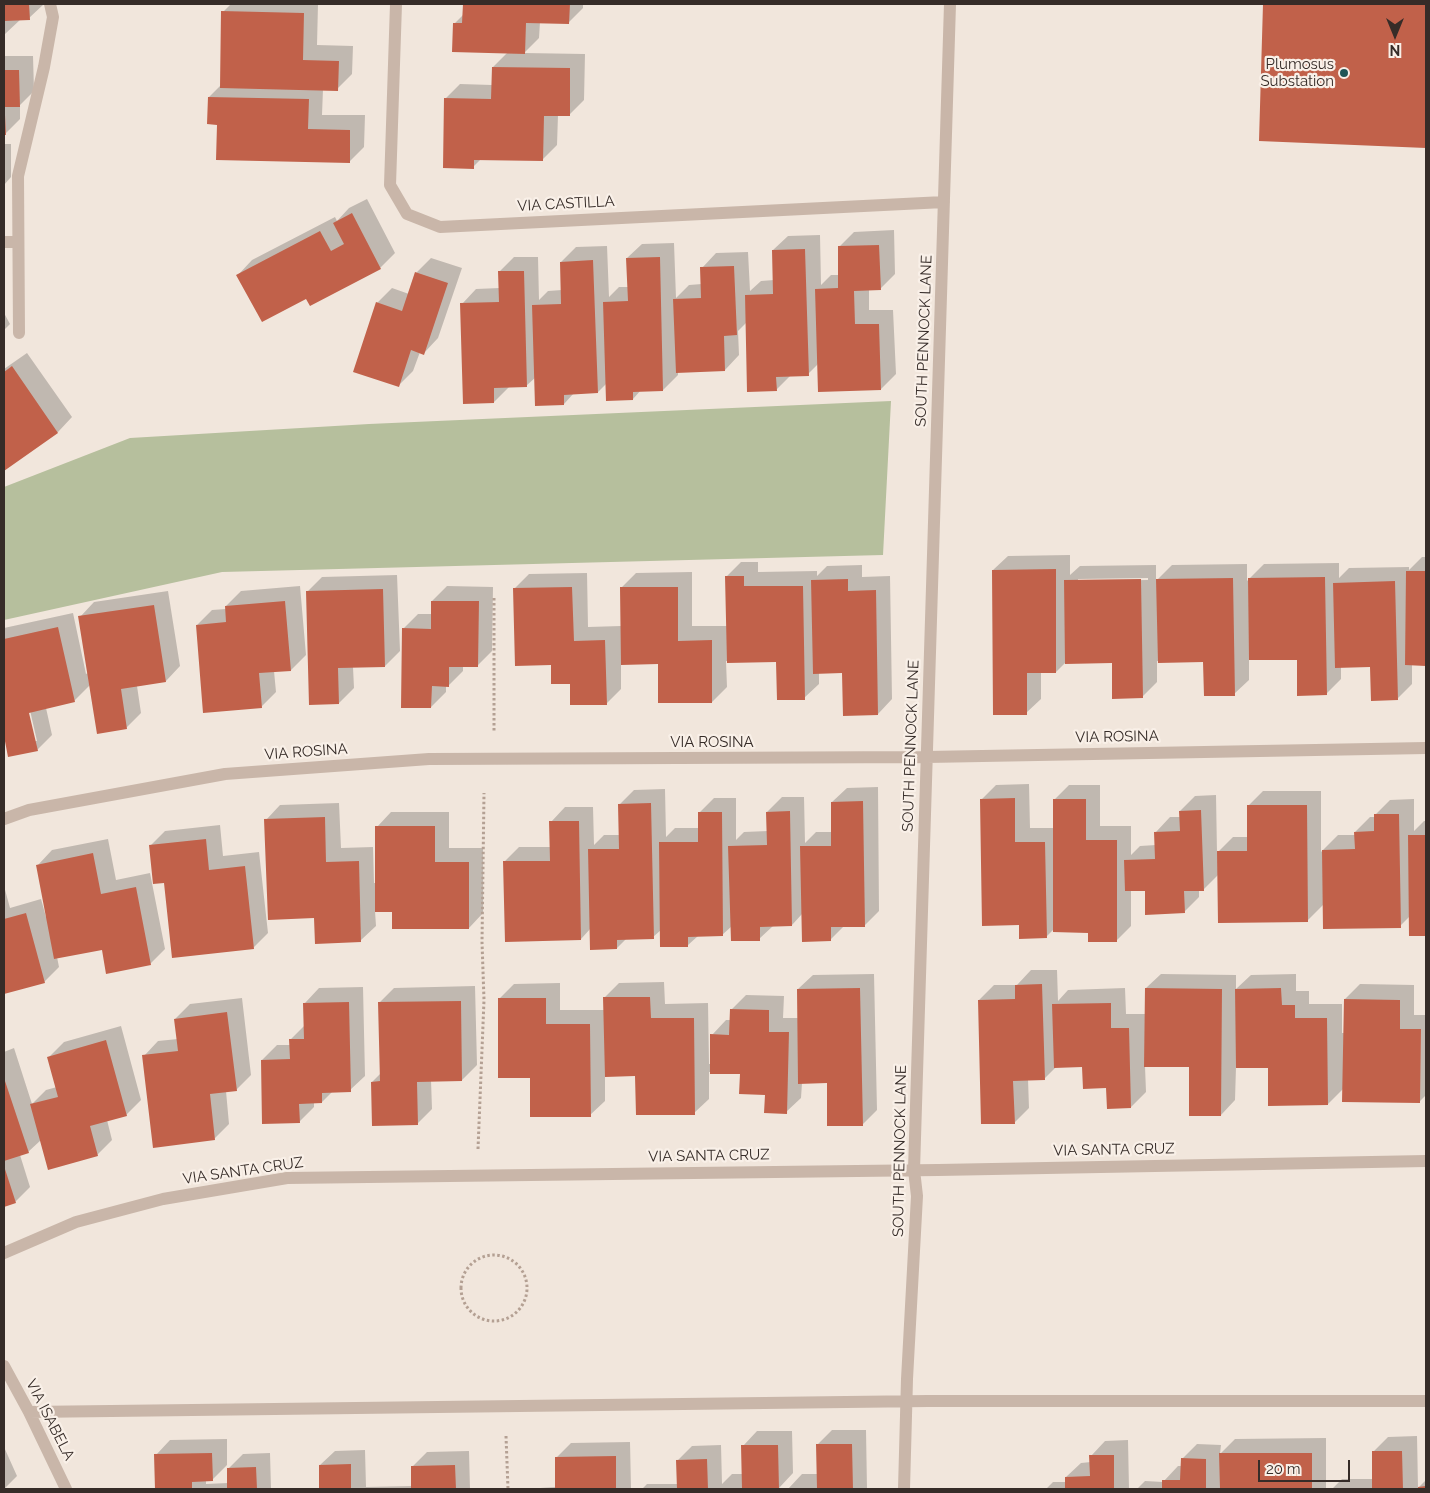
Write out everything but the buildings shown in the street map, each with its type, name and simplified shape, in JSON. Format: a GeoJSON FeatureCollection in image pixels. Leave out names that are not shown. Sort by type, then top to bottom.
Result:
{"type":"FeatureCollection","features":[{"type":"Feature","properties":{"kind":"street"},"geometry":{"type":"LineString","coordinates":[[19,334],[18,176],[44,67],[53,17],[50,4]]}},
{"type":"Feature","properties":{"kind":"street","name":"VIA CASTILLA"},"geometry":{"type":"LineString","coordinates":[[396,4],[390,184],[407,214],[440,227],[944,202]]}},
{"type":"Feature","properties":{"kind":"street","name":"SOUTH PENNOCK LANE"},"geometry":{"type":"LineString","coordinates":[[904,1489],[906,1402],[917,1196],[914,1170],[950,4]]}},
{"type":"Feature","properties":{"kind":"street"},"geometry":{"type":"LineString","coordinates":[[4,242],[18,242]]}},
{"type":"Feature","properties":{"kind":"street","name":"VIA ROSINA"},"geometry":{"type":"LineString","coordinates":[[4,819],[30,810],[225,774],[429,759],[927,757],[1426,748]]}},
{"type":"Feature","properties":{"kind":"street","name":"VIA SANTA CRUZ"},"geometry":{"type":"LineString","coordinates":[[4,1253],[76,1222],[163,1199],[287,1178],[1426,1161]]}},
{"type":"Feature","properties":{"kind":"street","name":"VIA ISABELA"},"geometry":{"type":"LineString","coordinates":[[4,1366],[29,1412],[66,1489]]}},
{"type":"Feature","properties":{"kind":"street"},"geometry":{"type":"LineString","coordinates":[[29,1412],[906,1402],[1426,1400]]}},
{"type":"Feature","properties":{"kind":"path"},"geometry":{"type":"LineString","coordinates":[[494,598],[494,732]]}},
{"type":"Feature","properties":{"kind":"path"},"geometry":{"type":"LineString","coordinates":[[478,1149],[484,1000],[482,942],[484,793]]}},
{"type":"Feature","properties":{"kind":"path"},"geometry":{"type":"LineString","coordinates":[[487,1255],[509,1258],[524,1273],[527,1295],[523,1305],[516,1314],[506,1319],[484,1320],[474,1315],[462,1298],[460,1287],[468,1267],[487,1255]]}},
{"type":"Feature","properties":{"kind":"path"},"geometry":{"type":"LineString","coordinates":[[506,1436],[508,1489]]}},
{"type":"Feature","properties":{"kind":"green space"},"geometry":{"type":"Polygon","coordinates":[[[891,401],[883,555],[222,572],[4,620],[4,487],[130,438],[369,424],[891,401]]]}},
{"type":"Feature","properties":{"kind":"place","name":"Plumosus Substation"},"geometry":{"type":"Point","coordinates":[1344,73]}}]}
